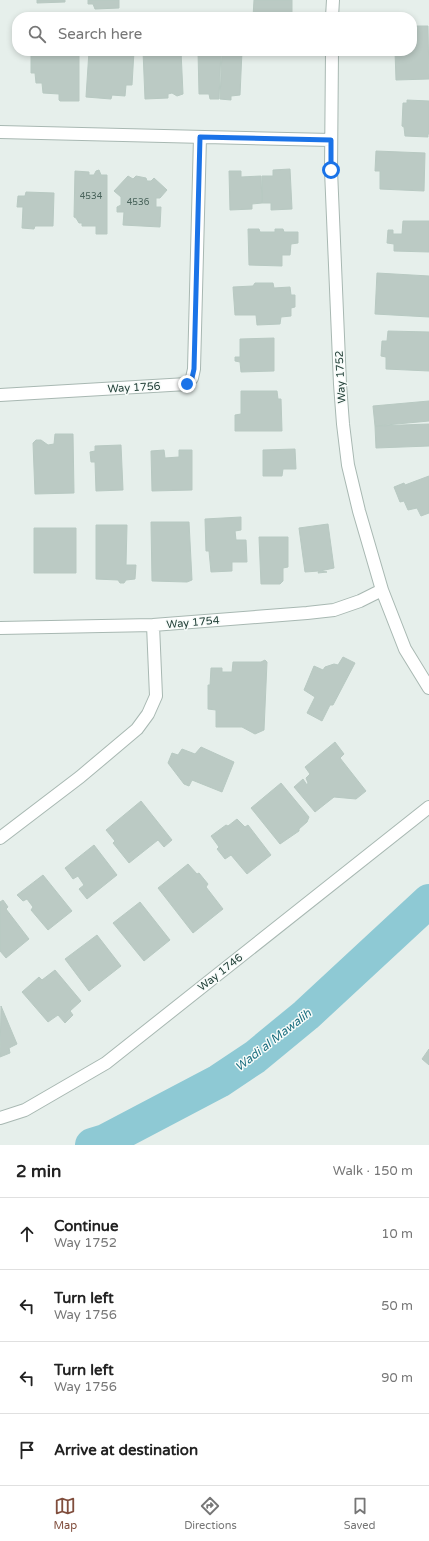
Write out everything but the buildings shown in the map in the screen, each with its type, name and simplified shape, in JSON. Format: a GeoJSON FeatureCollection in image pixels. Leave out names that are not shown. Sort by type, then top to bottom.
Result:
{"type":"FeatureCollection","features":[{"type":"Feature","properties":{"kind":"street"},"geometry":{"type":"LineString","coordinates":[[332,12],[333,0]]}},
{"type":"Feature","properties":{"kind":"street","name":"Way 1752"},"geometry":{"type":"LineString","coordinates":[[332,56],[331,140],[343,424],[348,465],[357,503],[382,590],[406,649],[429,688]]}},
{"type":"Feature","properties":{"kind":"street"},"geometry":{"type":"LineString","coordinates":[[0,132],[331,140]]}},
{"type":"Feature","properties":{"kind":"street","name":"Way 1756"},"geometry":{"type":"LineString","coordinates":[[0,395],[187,384],[192,378],[194,369],[200,137]]}},
{"type":"Feature","properties":{"kind":"street","name":"Way 1754"},"geometry":{"type":"LineString","coordinates":[[0,628],[153,625],[334,610],[360,601],[382,590]]}},
{"type":"Feature","properties":{"kind":"street"},"geometry":{"type":"LineString","coordinates":[[0,838],[80,777],[136,729],[148,714],[156,696],[153,625]]}},
{"type":"Feature","properties":{"kind":"street","name":"Way 1746"},"geometry":{"type":"LineString","coordinates":[[0,1118],[25,1110],[106,1063],[429,807]]}},
{"type":"Feature","properties":{"kind":"waterway","name":"Wadi al Mawalih"},"geometry":{"type":"LineString","coordinates":[[92,1145],[105,1141],[219,1081],[255,1057],[306,1015],[429,901]]}},
{"type":"Feature","properties":{"kind":"route"},"geometry":{"type":"LineString","coordinates":[[187,384],[192,378],[194,369],[200,137],[331,140],[331,170]]}}]}
